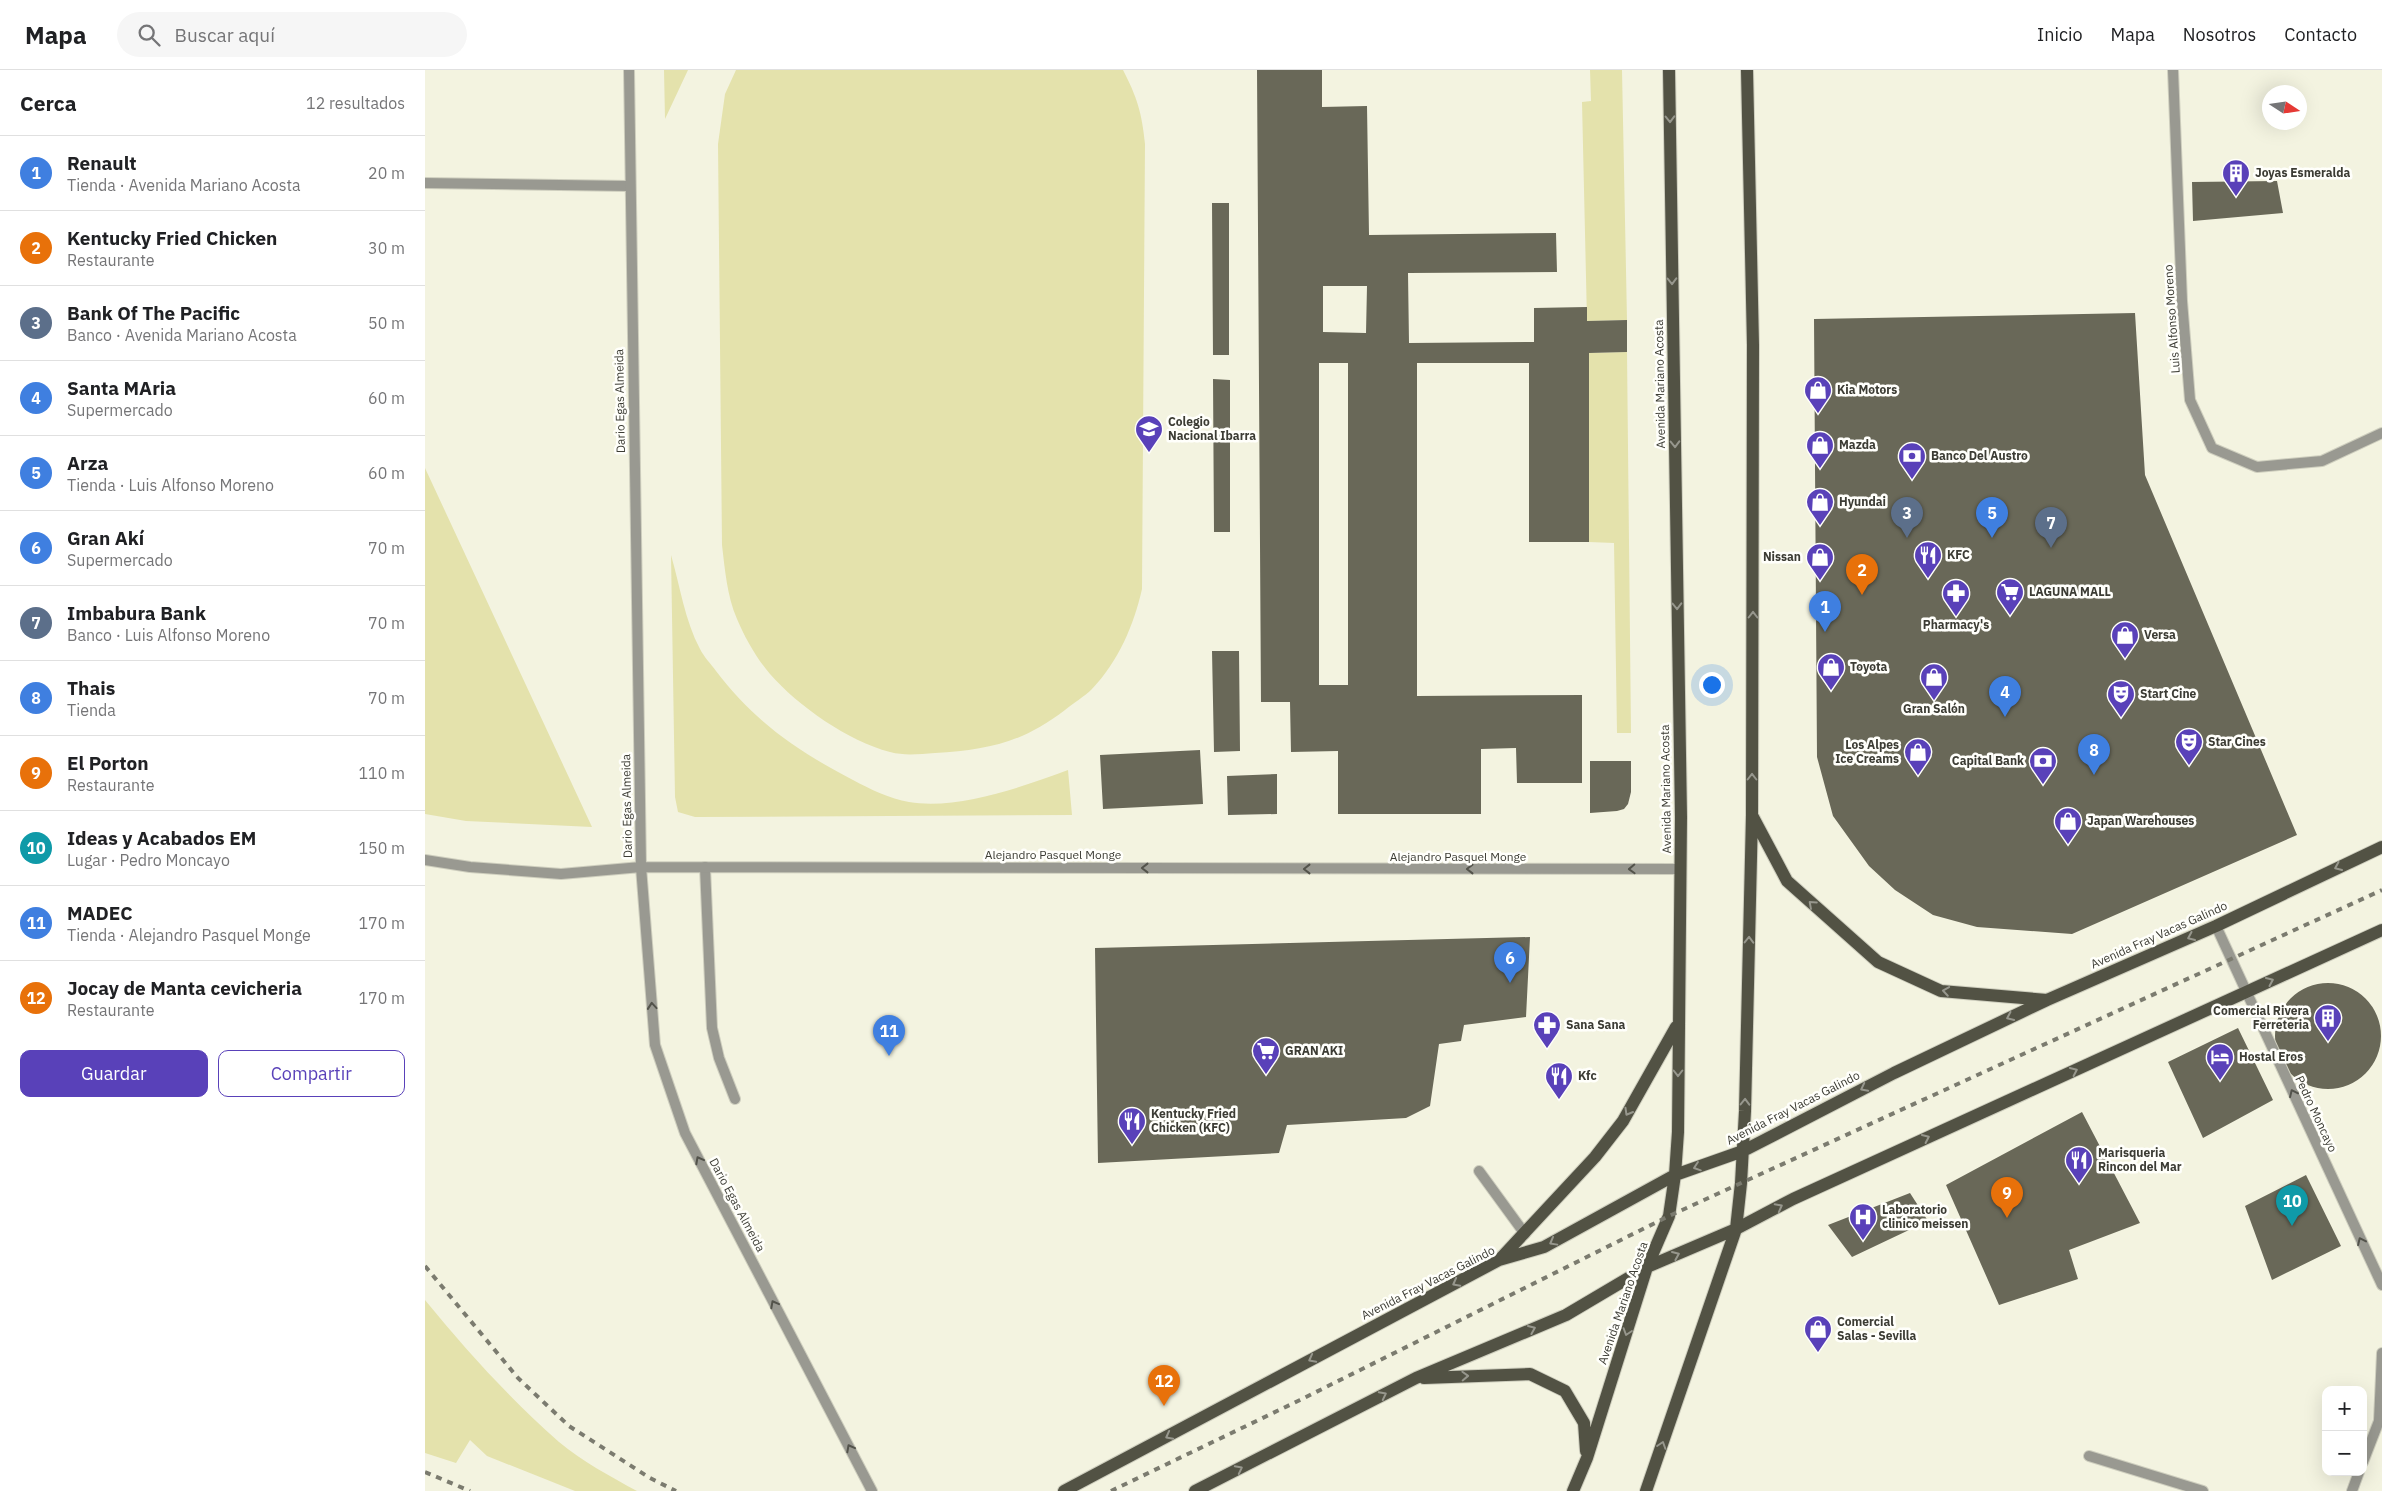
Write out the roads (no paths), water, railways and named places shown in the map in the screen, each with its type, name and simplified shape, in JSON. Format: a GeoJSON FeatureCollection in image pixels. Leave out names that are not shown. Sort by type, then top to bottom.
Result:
{"type":"FeatureCollection","features":[{"type":"Feature","properties":{"kind":"main road","name":"Avenida Mariano Acosta"},"geometry":{"type":"LineString","coordinates":[[1573,1491],[1587,1458],[1647,1267],[1669,1216],[1675,1175],[1678,1132],[1681,869],[1669,70]]}},
{"type":"Feature","properties":{"kind":"main road"},"geometry":{"type":"LineString","coordinates":[[1646,1491],[1736,1230],[1743,1151],[1752,815],[1753,345],[1747,70]]}},
{"type":"Feature","properties":{"kind":"main road"},"geometry":{"type":"LineString","coordinates":[[1752,815],[1787,881],[1878,962],[1941,991],[2047,1000]]}},
{"type":"Feature","properties":{"kind":"main road","name":"Avenida Fray Vacas Galindo"},"geometry":{"type":"LineString","coordinates":[[1064,1491],[1499,1260],[1544,1247],[1675,1175],[1743,1151],[1894,1073],[2047,1000],[2216,926],[2382,847]]}},
{"type":"Feature","properties":{"kind":"main road"},"geometry":{"type":"LineString","coordinates":[[1195,1491],[1417,1378],[1566,1315],[1647,1267],[1736,1230],[1793,1199],[2382,930]]}},
{"type":"Feature","properties":{"kind":"main road"},"geometry":{"type":"LineString","coordinates":[[1499,1260],[1595,1157],[1623,1121],[1678,1024]]}},
{"type":"Feature","properties":{"kind":"main road"},"geometry":{"type":"LineString","coordinates":[[1417,1378],[1531,1374],[1565,1392],[1585,1423],[1587,1458]]}},
{"type":"Feature","properties":{"kind":"street","name":"Dario Egas Almeida"},"geometry":{"type":"LineString","coordinates":[[629,70],[629,186],[641,867],[655,1045],[685,1133],[872,1491]]}},
{"type":"Feature","properties":{"kind":"street","name":"Luis Alfonso Moreno"},"geometry":{"type":"LineString","coordinates":[[2173,70],[2183,301],[2190,400],[2212,448],[2257,467],[2322,461],[2382,433]]}},
{"type":"Feature","properties":{"kind":"street"},"geometry":{"type":"LineString","coordinates":[[425,183],[629,186]]}},
{"type":"Feature","properties":{"kind":"street","name":"Alejandro Pasquel Monge"},"geometry":{"type":"LineString","coordinates":[[425,860],[561,874],[641,867],[1681,869]]}},
{"type":"Feature","properties":{"kind":"street"},"geometry":{"type":"LineString","coordinates":[[705,867],[712,1028],[719,1058],[735,1099]]}},
{"type":"Feature","properties":{"kind":"street","name":"Pedro Moncayo"},"geometry":{"type":"LineString","coordinates":[[2216,926],[2382,1285]]}},
{"type":"Feature","properties":{"kind":"street"},"geometry":{"type":"LineString","coordinates":[[1479,1171],[1525,1234]]}},
{"type":"Feature","properties":{"kind":"street"},"geometry":{"type":"LineString","coordinates":[[2367,1453],[2381,1421],[2382,1353]]}},
{"type":"Feature","properties":{"kind":"street"},"geometry":{"type":"LineString","coordinates":[[2089,1456],[2203,1491]]}},
{"type":"Feature","properties":{"kind":"street"},"geometry":{"type":"LineString","coordinates":[[2352,1491],[2358,1476]]}},
{"type":"Feature","properties":{"kind":"railway"},"geometry":{"type":"LineString","coordinates":[[1111,1491],[1300,1400],[1669,1216],[2382,890]]}},
{"type":"Feature","properties":{"kind":"railway"},"geometry":{"type":"LineString","coordinates":[[425,1266],[518,1378],[569,1426],[650,1478],[676,1491]]}},
{"type":"Feature","properties":{"kind":"railway"},"geometry":{"type":"LineString","coordinates":[[425,1472],[470,1491]]}},
{"type":"Feature","properties":{"kind":"place","name":"Joyas Esmeralda"},"geometry":{"type":"Point","coordinates":[2236,197]}},
{"type":"Feature","properties":{"kind":"place","name":"Kia Motors"},"geometry":{"type":"Point","coordinates":[1818,414]}},
{"type":"Feature","properties":{"kind":"place","name":"Colegio Nacional Ibarra"},"geometry":{"type":"Point","coordinates":[1149,453]}},
{"type":"Feature","properties":{"kind":"place","name":"Mazda"},"geometry":{"type":"Point","coordinates":[1820,469]}},
{"type":"Feature","properties":{"kind":"place","name":"Banco Del Austro"},"geometry":{"type":"Point","coordinates":[1912,480]}},
{"type":"Feature","properties":{"kind":"place","name":"Hyundai"},"geometry":{"type":"Point","coordinates":[1820,526]}},
{"type":"Feature","properties":{"kind":"place","name":"Bank Of The Pacific"},"geometry":{"type":"Point","coordinates":[1907,538]}},
{"type":"Feature","properties":{"kind":"place","name":"Arza"},"geometry":{"type":"Point","coordinates":[1992,538]}},
{"type":"Feature","properties":{"kind":"place","name":"Imbabura Bank"},"geometry":{"type":"Point","coordinates":[2051,548]}},
{"type":"Feature","properties":{"kind":"place","name":"KFC"},"geometry":{"type":"Point","coordinates":[1928,579]}},
{"type":"Feature","properties":{"kind":"place","name":"Nissan"},"geometry":{"type":"Point","coordinates":[1820,581]}},
{"type":"Feature","properties":{"kind":"place","name":"Kentucky Fried Chicken"},"geometry":{"type":"Point","coordinates":[1862,595]}},
{"type":"Feature","properties":{"kind":"place","name":"LAGUNA MALL"},"geometry":{"type":"Point","coordinates":[2010,616]}},
{"type":"Feature","properties":{"kind":"place","name":"Pharmacy's"},"geometry":{"type":"Point","coordinates":[1956,617]}},
{"type":"Feature","properties":{"kind":"place","name":"Renault"},"geometry":{"type":"Point","coordinates":[1825,632]}},
{"type":"Feature","properties":{"kind":"place","name":"Versa"},"geometry":{"type":"Point","coordinates":[2125,659]}},
{"type":"Feature","properties":{"kind":"place","name":"Toyota"},"geometry":{"type":"Point","coordinates":[1831,691]}},
{"type":"Feature","properties":{"kind":"place","name":"Gran Salón"},"geometry":{"type":"Point","coordinates":[1934,701]}},
{"type":"Feature","properties":{"kind":"place","name":"Santa MAria"},"geometry":{"type":"Point","coordinates":[2005,717]}},
{"type":"Feature","properties":{"kind":"place","name":"Start Cine"},"geometry":{"type":"Point","coordinates":[2121,718]}},
{"type":"Feature","properties":{"kind":"place","name":"Star Cines"},"geometry":{"type":"Point","coordinates":[2189,766]}},
{"type":"Feature","properties":{"kind":"place","name":"Thais"},"geometry":{"type":"Point","coordinates":[2094,775]}},
{"type":"Feature","properties":{"kind":"place","name":"Los Alpes Ice Creams"},"geometry":{"type":"Point","coordinates":[1918,776]}},
{"type":"Feature","properties":{"kind":"place","name":"Capital Bank"},"geometry":{"type":"Point","coordinates":[2043,785]}},
{"type":"Feature","properties":{"kind":"place","name":"Japan Warehouses"},"geometry":{"type":"Point","coordinates":[2068,845]}},
{"type":"Feature","properties":{"kind":"place","name":"Gran Akí"},"geometry":{"type":"Point","coordinates":[1510,983]}},
{"type":"Feature","properties":{"kind":"place","name":"Comercial Rivera Ferreteria"},"geometry":{"type":"Point","coordinates":[2328,1042]}},
{"type":"Feature","properties":{"kind":"place","name":"Sana Sana"},"geometry":{"type":"Point","coordinates":[1547,1049]}},
{"type":"Feature","properties":{"kind":"place","name":"MADEC"},"geometry":{"type":"Point","coordinates":[889,1056]}},
{"type":"Feature","properties":{"kind":"place","name":"GRAN AKI"},"geometry":{"type":"Point","coordinates":[1266,1075]}},
{"type":"Feature","properties":{"kind":"place","name":"Hostal Eros"},"geometry":{"type":"Point","coordinates":[2220,1081]}},
{"type":"Feature","properties":{"kind":"place","name":"Kfc"},"geometry":{"type":"Point","coordinates":[1559,1100]}},
{"type":"Feature","properties":{"kind":"place","name":"Kentucky Fried Chicken (KFC)"},"geometry":{"type":"Point","coordinates":[1132,1145]}},
{"type":"Feature","properties":{"kind":"place","name":"Marisqueria Rincon del Mar"},"geometry":{"type":"Point","coordinates":[2079,1184]}},
{"type":"Feature","properties":{"kind":"place","name":"El Porton"},"geometry":{"type":"Point","coordinates":[2007,1218]}},
{"type":"Feature","properties":{"kind":"place","name":"Ideas y Acabados EM"},"geometry":{"type":"Point","coordinates":[2292,1226]}},
{"type":"Feature","properties":{"kind":"place","name":"Laboratorio clinico meissen"},"geometry":{"type":"Point","coordinates":[1863,1241]}},
{"type":"Feature","properties":{"kind":"place","name":"Comercial Salas - Sevilla"},"geometry":{"type":"Point","coordinates":[1818,1353]}},
{"type":"Feature","properties":{"kind":"place","name":"Jocay de Manta cevicheria"},"geometry":{"type":"Point","coordinates":[1164,1406]}}]}
